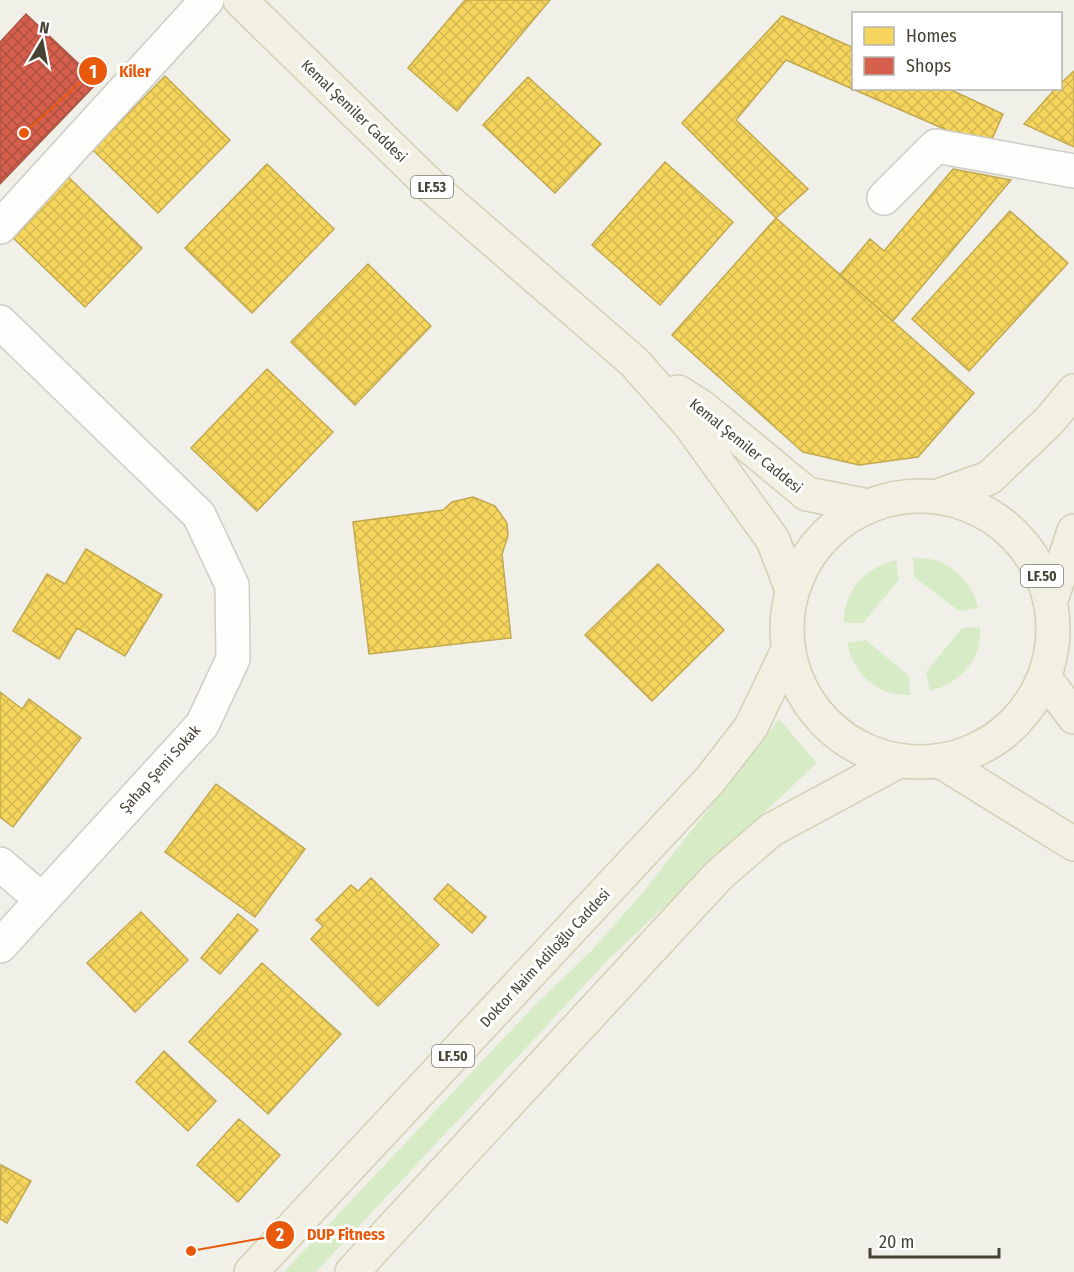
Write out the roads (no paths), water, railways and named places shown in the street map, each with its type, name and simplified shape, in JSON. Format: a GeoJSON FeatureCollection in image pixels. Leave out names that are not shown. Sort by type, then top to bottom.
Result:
{"type":"FeatureCollection","features":[{"type":"Feature","properties":{"kind":"main road","name":"Kemal Şemiler Caddesi"},"geometry":{"type":"LineString","coordinates":[[240,0],[432,187],[634,362],[703,408],[807,494],[868,506]]}},
{"type":"Feature","properties":{"kind":"main road","name":"Kemal Şemiler Caddesi"},"geometry":{"type":"LineString","coordinates":[[634,362],[690,425],[773,540],[792,590]]}},
{"type":"Feature","properties":{"kind":"main road"},"geometry":{"type":"LineString","coordinates":[[938,496],[988,478],[1049,421],[1074,391]]}},
{"type":"Feature","properties":{"kind":"main road","name":"LF.50"},"geometry":{"type":"LineString","coordinates":[[938,496],[969,505],[998,521],[1014,535],[1040,570],[1051,600],[1054,639],[1045,678],[1028,708],[1004,734],[974,752],[940,761],[899,761],[866,752],[838,734],[822,718],[797,682],[788,650],[788,610],[799,572],[821,539],[851,514],[868,506],[903,497],[938,496]]}},
{"type":"Feature","properties":{"kind":"main road"},"geometry":{"type":"LineString","coordinates":[[1051,600],[1074,531]]}},
{"type":"Feature","properties":{"kind":"main road","name":"Doktor Naim Adiloğlu Caddesi"},"geometry":{"type":"LineString","coordinates":[[251,1272],[710,780],[751,727],[788,650]]}},
{"type":"Feature","properties":{"kind":"main road"},"geometry":{"type":"LineString","coordinates":[[1045,678],[1074,717]]}},
{"type":"Feature","properties":{"kind":"main road","name":"LF.50"},"geometry":{"type":"LineString","coordinates":[[352,1272],[719,875],[771,830],[899,761]]}},
{"type":"Feature","properties":{"kind":"main road"},"geometry":{"type":"LineString","coordinates":[[940,761],[1074,844]]}},
{"type":"Feature","properties":{"kind":"street"},"geometry":{"type":"LineString","coordinates":[[0,227],[207,0]]}},
{"type":"Feature","properties":{"kind":"street"},"geometry":{"type":"LineString","coordinates":[[884,198],[936,146],[1074,171]]}},
{"type":"Feature","properties":{"kind":"street","name":"Şahap Şemi Sokak"},"geometry":{"type":"LineString","coordinates":[[0,322],[199,515],[232,585],[233,659],[201,725],[0,946]]}},
{"type":"Feature","properties":{"kind":"street"},"geometry":{"type":"LineString","coordinates":[[0,864],[42,900]]}},
{"type":"Feature","properties":{"kind":"place","name":"Kiler"},"geometry":{"type":"Point","coordinates":[24,133]}},
{"type":"Feature","properties":{"kind":"place","name":"DUP Fitness"},"geometry":{"type":"Point","coordinates":[191,1251]}}]}
